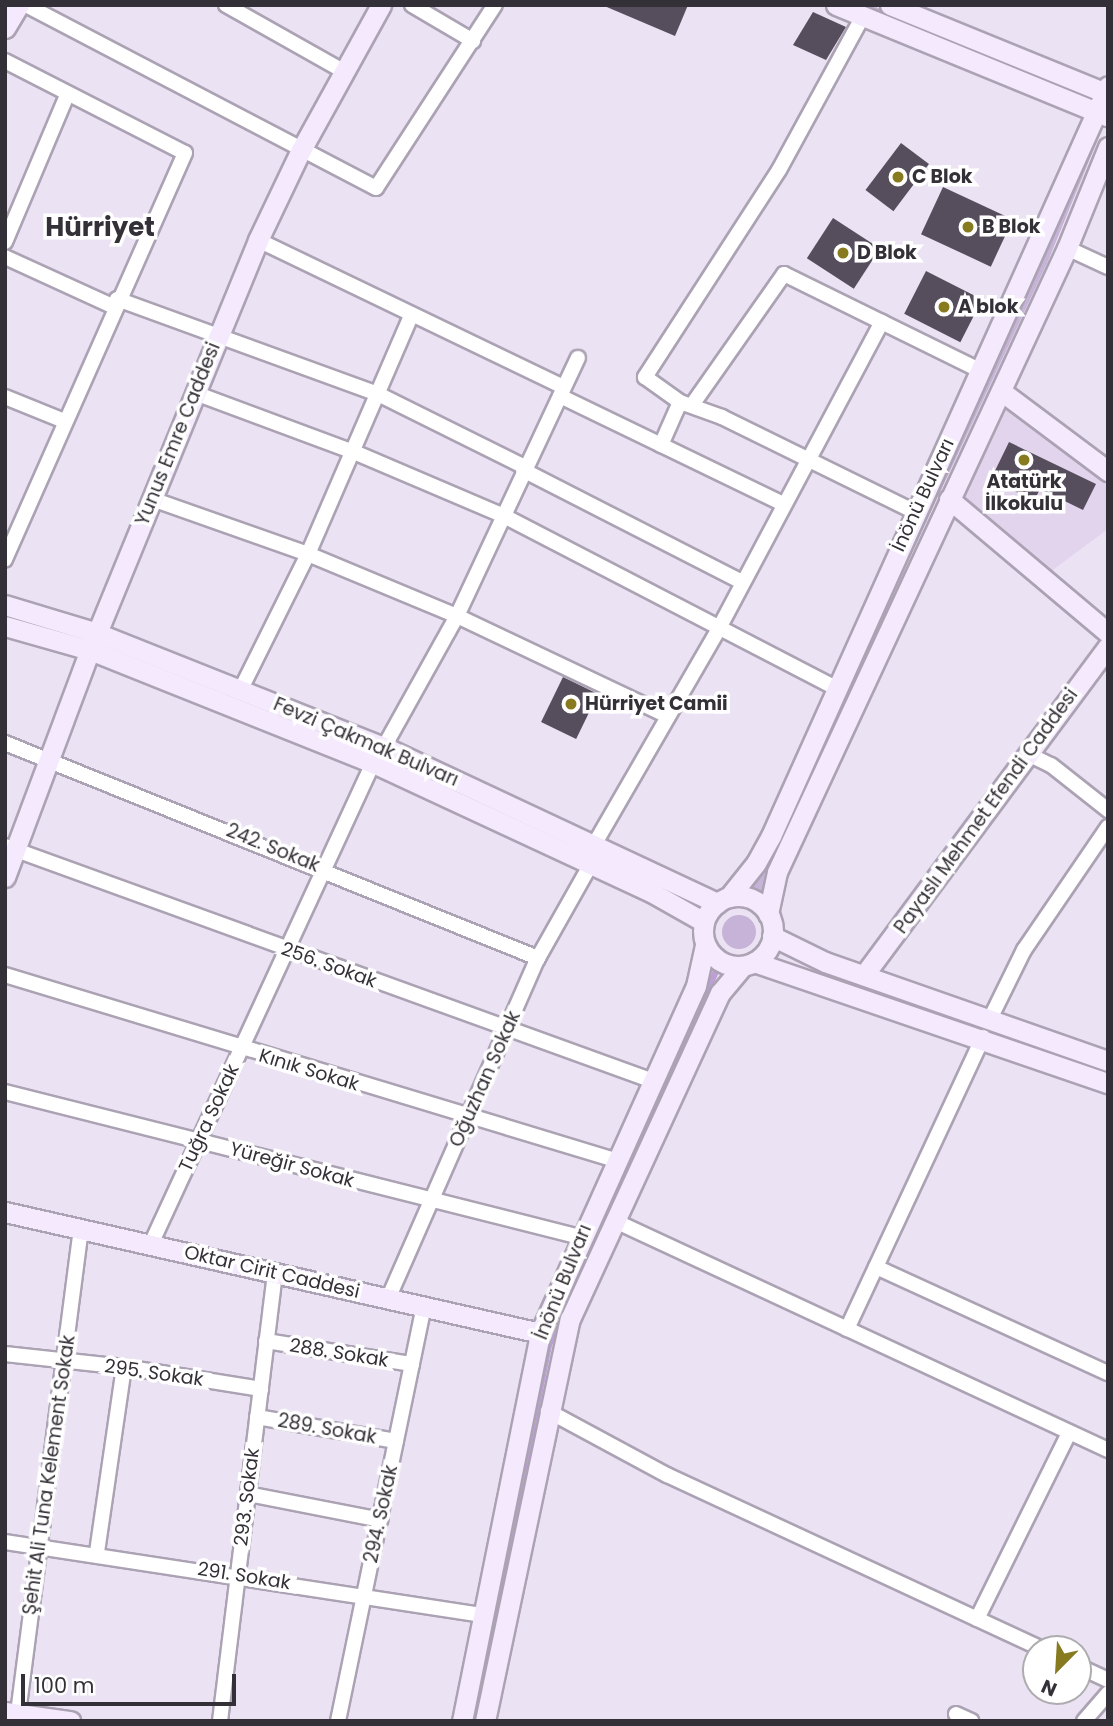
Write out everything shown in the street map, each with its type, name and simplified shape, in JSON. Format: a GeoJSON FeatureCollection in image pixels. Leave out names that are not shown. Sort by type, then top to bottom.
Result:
{"type":"FeatureCollection","features":[{"type":"Feature","properties":{"kind":"main road"},"geometry":{"type":"LineString","coordinates":[[5,28],[19,5]]}},
{"type":"Feature","properties":{"kind":"main road","name":"Yunus Emre Caddesi"},"geometry":{"type":"LineString","coordinates":[[5,877],[11,848],[51,759],[93,642],[258,240],[301,150],[382,5]]}},
{"type":"Feature","properties":{"kind":"main road"},"geometry":{"type":"LineString","coordinates":[[836,5],[1103,115]]}},
{"type":"Feature","properties":{"kind":"main road"},"geometry":{"type":"LineString","coordinates":[[890,5],[1107,91]]}},
{"type":"Feature","properties":{"kind":"main road","name":"İnönü Bulvarı"},"geometry":{"type":"LineString","coordinates":[[723,900],[767,845],[915,512],[1103,115],[1107,91]]}},
{"type":"Feature","properties":{"kind":"main road"},"geometry":{"type":"LineString","coordinates":[[748,964],[763,956],[772,936],[768,914],[778,872],[1002,391],[1067,248],[1105,155]]}},
{"type":"Feature","properties":{"kind":"main road"},"geometry":{"type":"LineString","coordinates":[[1002,391],[1107,468]]}},
{"type":"Feature","properties":{"kind":"main road"},"geometry":{"type":"LineString","coordinates":[[950,499],[1108,633]]}},
{"type":"Feature","properties":{"kind":"main road","name":"Fevzi Çakmak Bulvarı"},"geometry":{"type":"LineString","coordinates":[[5,605],[373,764],[593,855],[723,900]]}},
{"type":"Feature","properties":{"kind":"main road","name":"Fevzi Çakmak Bulvarı"},"geometry":{"type":"LineString","coordinates":[[5,626],[93,642],[241,689],[384,747],[593,855],[704,922]]}},
{"type":"Feature","properties":{"kind":"main road","name":"Payaslı Mehmet Efendi Caddesi"},"geometry":{"type":"LineString","coordinates":[[864,975],[1108,647]]}},
{"type":"Feature","properties":{"kind":"main road"},"geometry":{"type":"LineString","coordinates":[[768,914],[750,899],[723,900],[704,922],[705,945],[721,962],[748,964],[983,1037],[1108,1083]]}},
{"type":"Feature","properties":{"kind":"main road"},"geometry":{"type":"LineString","coordinates":[[772,936],[864,975],[991,1017],[1108,1061]]}},
{"type":"Feature","properties":{"kind":"main road","name":"İnönü Bulvarı"},"geometry":{"type":"LineString","coordinates":[[462,1721],[540,1333],[580,1237],[696,986],[705,945]]}},
{"type":"Feature","properties":{"kind":"main road","name":"İnönü Bulvarı"},"geometry":{"type":"LineString","coordinates":[[485,1721],[548,1411],[570,1320],[720,993],[748,964]]}},
{"type":"Feature","properties":{"kind":"main road","name":"Oktar Cirit Caddesi"},"geometry":{"type":"LineString","coordinates":[[5,1212],[540,1333]]}},
{"type":"Feature","properties":{"kind":"main road"},"geometry":{"type":"LineString","coordinates":[[13,1715],[70,1721]]}},
{"type":"Feature","properties":{"kind":"street"},"geometry":{"type":"LineString","coordinates":[[26,5],[376,188],[495,5]]}},
{"type":"Feature","properties":{"kind":"street"},"geometry":{"type":"LineString","coordinates":[[226,5],[345,72]]}},
{"type":"Feature","properties":{"kind":"street"},"geometry":{"type":"LineString","coordinates":[[412,5],[472,41]]}},
{"type":"Feature","properties":{"kind":"street"},"geometry":{"type":"LineString","coordinates":[[863,16],[779,170],[645,377],[686,403],[915,512]]}},
{"type":"Feature","properties":{"kind":"street"},"geometry":{"type":"LineString","coordinates":[[5,61],[185,153],[9,537],[5,560]]}},
{"type":"Feature","properties":{"kind":"street"},"geometry":{"type":"LineString","coordinates":[[5,242],[67,95]]}},
{"type":"Feature","properties":{"kind":"street"},"geometry":{"type":"LineString","coordinates":[[258,240],[783,504]]}},
{"type":"Feature","properties":{"kind":"street"},"geometry":{"type":"LineString","coordinates":[[1067,248],[1108,267]]}},
{"type":"Feature","properties":{"kind":"street"},"geometry":{"type":"LineString","coordinates":[[5,257],[116,303],[378,394],[742,582]]}},
{"type":"Feature","properties":{"kind":"street"},"geometry":{"type":"LineString","coordinates":[[661,445],[686,403],[784,274],[981,371]]}},
{"type":"Feature","properties":{"kind":"street"},"geometry":{"type":"LineString","coordinates":[[241,689],[308,554],[411,316]]}},
{"type":"Feature","properties":{"kind":"street","name":"Oğuzhan Sokak"},"geometry":{"type":"LineString","coordinates":[[388,1299],[538,958],[882,322]]}},
{"type":"Feature","properties":{"kind":"street"},"geometry":{"type":"LineString","coordinates":[[384,747],[457,616],[502,515],[578,358]]}},
{"type":"Feature","properties":{"kind":"street"},"geometry":{"type":"LineString","coordinates":[[195,393],[354,452],[502,515],[836,688]]}},
{"type":"Feature","properties":{"kind":"street"},"geometry":{"type":"LineString","coordinates":[[5,397],[64,421]]}},
{"type":"Feature","properties":{"kind":"street"},"geometry":{"type":"LineString","coordinates":[[152,499],[308,554],[457,616],[668,716]]}},
{"type":"Feature","properties":{"kind":"street","name":"242. Sokak"},"geometry":{"type":"LineString","coordinates":[[5,743],[323,868],[538,958]]}},
{"type":"Feature","properties":{"kind":"street"},"geometry":{"type":"LineString","coordinates":[[1028,754],[1051,765],[1108,810]]}},
{"type":"Feature","properties":{"kind":"street","name":"Tuğra Sokak"},"geometry":{"type":"LineString","coordinates":[[151,1244],[373,764]]}},
{"type":"Feature","properties":{"kind":"street"},"geometry":{"type":"LineString","coordinates":[[991,1017],[1024,950],[1108,827]]}},
{"type":"Feature","properties":{"kind":"street","name":"256. Sokak"},"geometry":{"type":"LineString","coordinates":[[11,848],[506,1031],[653,1081]]}},
{"type":"Feature","properties":{"kind":"street","name":"Kınık Sokak"},"geometry":{"type":"LineString","coordinates":[[5,975],[240,1049],[615,1160]]}},
{"type":"Feature","properties":{"kind":"street"},"geometry":{"type":"LineString","coordinates":[[847,1329],[983,1037]]}},
{"type":"Feature","properties":{"kind":"street","name":"Yüreğir Sokak"},"geometry":{"type":"LineString","coordinates":[[5,1092],[580,1237]]}},
{"type":"Feature","properties":{"kind":"street"},"geometry":{"type":"LineString","coordinates":[[615,1221],[1108,1450]]}},
{"type":"Feature","properties":{"kind":"street","name":"Şehit Ali Tuna Kelement Sokak"},"geometry":{"type":"LineString","coordinates":[[13,1715],[40,1548],[81,1228]]}},
{"type":"Feature","properties":{"kind":"street"},"geometry":{"type":"LineString","coordinates":[[876,1267],[1108,1373]]}},
{"type":"Feature","properties":{"kind":"street","name":"293. Sokak"},"geometry":{"type":"LineString","coordinates":[[220,1721],[275,1273]]}},
{"type":"Feature","properties":{"kind":"street","name":"294. Sokak"},"geometry":{"type":"LineString","coordinates":[[338,1721],[424,1307]]}},
{"type":"Feature","properties":{"kind":"street","name":"288. Sokak"},"geometry":{"type":"LineString","coordinates":[[266,1341],[412,1364]]}},
{"type":"Feature","properties":{"kind":"street","name":"295. Sokak"},"geometry":{"type":"LineString","coordinates":[[5,1354],[64,1363],[124,1367],[261,1389]]}},
{"type":"Feature","properties":{"kind":"street"},"geometry":{"type":"LineString","coordinates":[[97,1552],[124,1367]]}},
{"type":"Feature","properties":{"kind":"street"},"geometry":{"type":"LineString","coordinates":[[548,1411],[667,1475],[1022,1640]]}},
{"type":"Feature","properties":{"kind":"street","name":"289. Sokak"},"geometry":{"type":"LineString","coordinates":[[257,1417],[396,1441]]}},
{"type":"Feature","properties":{"kind":"street"},"geometry":{"type":"LineString","coordinates":[[977,1619],[1069,1433]]}},
{"type":"Feature","properties":{"kind":"street"},"geometry":{"type":"LineString","coordinates":[[248,1494],[380,1520]]}},
{"type":"Feature","properties":{"kind":"street","name":"291. Sokak"},"geometry":{"type":"LineString","coordinates":[[5,1542],[40,1548],[97,1552],[482,1615]]}},
{"type":"Feature","properties":{"kind":"street"},"geometry":{"type":"LineString","coordinates":[[1092,1673],[1108,1680]]}},
{"type":"Feature","properties":{"kind":"street"},"geometry":{"type":"LineString","coordinates":[[1084,1721],[1108,1693]]}},
{"type":"Feature","properties":{"kind":"street"},"geometry":{"type":"LineString","coordinates":[[956,1714],[971,1721]]}},
{"type":"Feature","properties":{"kind":"shaded area"},"geometry":{"type":"Polygon","coordinates":[[[860,5],[871,5],[1085,92],[1083,98],[860,5]]]}},
{"type":"Feature","properties":{"kind":"shaded area"},"geometry":{"type":"Polygon","coordinates":[[[1094,139],[1098,139],[1048,261],[859,666],[764,894],[747,887],[767,862],[1018,317],[1094,139]]]}},
{"type":"Feature","properties":{"kind":"shaded area"},"geometry":{"type":"Polygon","coordinates":[[[1007,408],[1108,483],[1108,529],[1050,572],[964,497],[1007,408]]]}},
{"type":"Feature","properties":{"kind":"shaded area"},"geometry":{"type":"Polygon","coordinates":[[[739,915],[751,920],[756,932],[751,944],[739,949],[727,944],[722,932],[727,920],[739,915]]]}},
{"type":"Feature","properties":{"kind":"shaded area"},"geometry":{"type":"Polygon","coordinates":[[[714,968],[720,970],[552,1346],[477,1721],[471,1721],[546,1341],[714,968]]]}},
{"type":"Feature","properties":{"kind":"building"},"geometry":{"type":"Polygon","coordinates":[[[602,5],[688,5],[675,36],[602,5]]]}},
{"type":"Feature","properties":{"kind":"building"},"geometry":{"type":"Polygon","coordinates":[[[813,12],[846,27],[826,60],[793,45],[813,12]]]}},
{"type":"Feature","properties":{"kind":"building","name":"C Blok"},"geometry":{"type":"Polygon","coordinates":[[[901,143],[929,164],[893,211],[865,190],[901,143]]]}},
{"type":"Feature","properties":{"kind":"building","name":"B Blok"},"geometry":{"type":"Polygon","coordinates":[[[943,187],[1013,220],[991,267],[921,234],[943,187]]]}},
{"type":"Feature","properties":{"kind":"building","name":"D Blok"},"geometry":{"type":"Polygon","coordinates":[[[833,218],[880,248],[854,289],[807,258],[833,218]]]}},
{"type":"Feature","properties":{"kind":"building","name":"A blok"},"geometry":{"type":"Polygon","coordinates":[[[926,271],[982,300],[960,342],[904,314],[926,271]]]}},
{"type":"Feature","properties":{"kind":"building","name":"Atatürk İlkokulu"},"geometry":{"type":"Polygon","coordinates":[[[1009,442],[1096,484],[1083,510],[1040,489],[1034,501],[991,479],[1009,442]]]}},
{"type":"Feature","properties":{"kind":"building","name":"Hürriyet Camii"},"geometry":{"type":"Polygon","coordinates":[[[563,677],[598,694],[576,739],[541,722],[563,677]]]}},
{"type":"Feature","properties":{"kind":"place","name":"C Blok"},"geometry":{"type":"Point","coordinates":[898,177]}},
{"type":"Feature","properties":{"kind":"place","name":"B Blok"},"geometry":{"type":"Point","coordinates":[968,227]}},
{"type":"Feature","properties":{"kind":"place","name":"D Blok"},"geometry":{"type":"Point","coordinates":[843,253]}},
{"type":"Feature","properties":{"kind":"place","name":"A blok"},"geometry":{"type":"Point","coordinates":[944,307]}},
{"type":"Feature","properties":{"kind":"place","name":"Atatürk İlkokulu"},"geometry":{"type":"Point","coordinates":[1024,460]}},
{"type":"Feature","properties":{"kind":"place","name":"Hürriyet Camii"},"geometry":{"type":"Point","coordinates":[571,704]}},
{"type":"Feature","properties":{"kind":"district","name":"Hürriyet"},"geometry":{"type":"Point","coordinates":[100,228]}}]}
